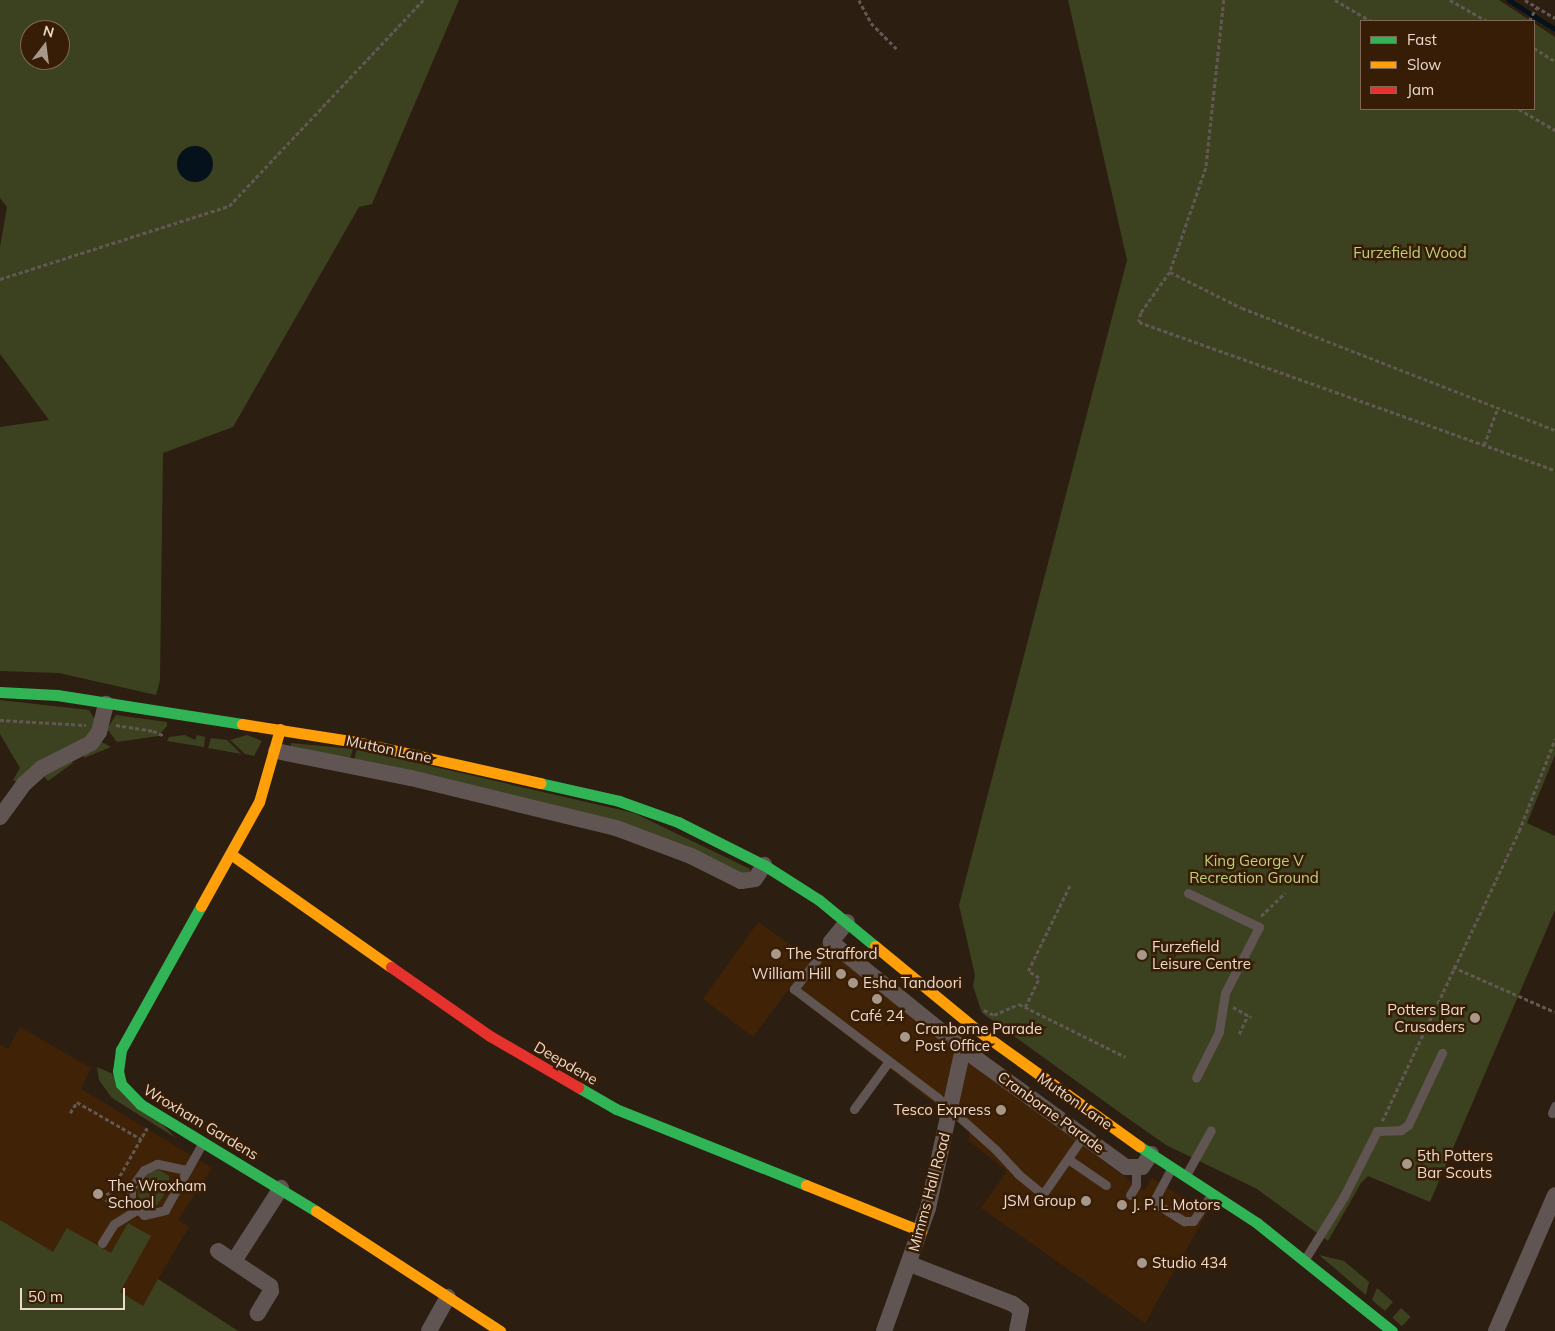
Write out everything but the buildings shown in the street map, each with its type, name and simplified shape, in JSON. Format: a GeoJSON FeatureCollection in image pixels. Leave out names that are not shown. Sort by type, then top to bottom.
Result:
{"type":"FeatureCollection","features":[{"type":"Feature","properties":{"kind":"street","name":"Mutton Lane"},"geometry":{"type":"LineString","coordinates":[[0,692],[29,691],[366,744],[618,800],[678,822],[764,865],[819,900],[968,1023],[1151,1154],[1213,1193],[1305,1259],[1392,1331]]}},
{"type":"Feature","properties":{"kind":"street"},"geometry":{"type":"LineString","coordinates":[[0,817],[24,784],[42,768],[92,743],[102,723],[106,704]]}},
{"type":"Feature","properties":{"kind":"street","name":"Wroxham Gardens"},"geometry":{"type":"LineString","coordinates":[[280,729],[276,751],[260,802],[232,855],[124,1044],[118,1060],[121,1084],[132,1098],[280,1188],[500,1331]]}},
{"type":"Feature","properties":{"kind":"street","name":"Mutton Lane"},"geometry":{"type":"LineString","coordinates":[[276,751],[411,778],[580,818],[655,841],[741,881],[755,880],[764,865]]}},
{"type":"Feature","properties":{"kind":"street","name":"Deepdene"},"geometry":{"type":"LineString","coordinates":[[232,855],[490,1036],[616,1110],[921,1231]]}},
{"type":"Feature","properties":{"kind":"street"},"geometry":{"type":"LineString","coordinates":[[831,942],[847,922]]}},
{"type":"Feature","properties":{"kind":"street","name":"Cranborne Parade"},"geometry":{"type":"LineString","coordinates":[[831,942],[963,1049],[1126,1166],[1136,1169]]}},
{"type":"Feature","properties":{"kind":"street","name":"Mimms Hall Road"},"geometry":{"type":"LineString","coordinates":[[884,1331],[921,1231],[963,1049]]}},
{"type":"Feature","properties":{"kind":"street"},"geometry":{"type":"LineString","coordinates":[[1136,1169],[1151,1154]]}},
{"type":"Feature","properties":{"kind":"street"},"geometry":{"type":"LineString","coordinates":[[234,1261],[280,1188]]}},
{"type":"Feature","properties":{"kind":"street"},"geometry":{"type":"LineString","coordinates":[[1496,1331],[1555,1195]]}},
{"type":"Feature","properties":{"kind":"street"},"geometry":{"type":"LineString","coordinates":[[218,1251],[270,1286],[271,1291],[258,1312]]}},
{"type":"Feature","properties":{"kind":"street"},"geometry":{"type":"LineString","coordinates":[[910,1264],[1013,1304],[1021,1310],[1017,1331]]}},
{"type":"Feature","properties":{"kind":"street"},"geometry":{"type":"LineString","coordinates":[[429,1331],[448,1298]]}},
{"type":"Feature","properties":{"kind":"lane"},"geometry":{"type":"LineString","coordinates":[[1188,893],[1259,928],[1225,993],[1219,1032],[1196,1078]]}},
{"type":"Feature","properties":{"kind":"lane"},"geometry":{"type":"LineString","coordinates":[[831,942],[794,989],[950,1109],[996,1150],[1018,1174],[1043,1194],[1084,1135]]}},
{"type":"Feature","properties":{"kind":"lane"},"geometry":{"type":"LineString","coordinates":[[1305,1259],[1344,1196],[1377,1132],[1401,1130],[1408,1125],[1442,1053]]}},
{"type":"Feature","properties":{"kind":"lane"},"geometry":{"type":"LineString","coordinates":[[854,1109],[889,1061]]}},
{"type":"Feature","properties":{"kind":"lane"},"geometry":{"type":"LineString","coordinates":[[1186,1175],[1210,1130]]}},
{"type":"Feature","properties":{"kind":"lane"},"geometry":{"type":"LineString","coordinates":[[102,1243],[114,1224],[135,1212],[144,1215],[165,1210],[203,1141]]}},
{"type":"Feature","properties":{"kind":"lane"},"geometry":{"type":"LineString","coordinates":[[1068,1159],[1106,1185]]}},
{"type":"Feature","properties":{"kind":"lane"},"geometry":{"type":"LineString","coordinates":[[135,1212],[131,1202],[130,1188],[144,1170],[157,1164],[186,1170]]}},
{"type":"Feature","properties":{"kind":"lane"},"geometry":{"type":"LineString","coordinates":[[1172,1167],[1156,1197],[1158,1205],[1184,1221],[1193,1221],[1213,1193]]}},
{"type":"Feature","properties":{"kind":"lane"},"geometry":{"type":"LineString","coordinates":[[1130,1195],[1136,1185],[1136,1169]]}},
{"type":"Feature","properties":{"kind":"path"},"geometry":{"type":"LineString","coordinates":[[0,279],[229,206],[423,0]]}},
{"type":"Feature","properties":{"kind":"path"},"geometry":{"type":"LineString","coordinates":[[858,0],[871,23],[898,50]]}},
{"type":"Feature","properties":{"kind":"path"},"geometry":{"type":"LineString","coordinates":[[1224,0],[1206,168],[1170,272],[1140,313],[1139,322],[1555,470]]}},
{"type":"Feature","properties":{"kind":"path"},"geometry":{"type":"LineString","coordinates":[[1334,0],[1369,20]]}},
{"type":"Feature","properties":{"kind":"path"},"geometry":{"type":"LineString","coordinates":[[1450,0],[1485,20]]}},
{"type":"Feature","properties":{"kind":"path"},"geometry":{"type":"LineString","coordinates":[[1525,0],[1555,18]]}},
{"type":"Feature","properties":{"kind":"path"},"geometry":{"type":"LineString","coordinates":[[1530,20],[1536,8]]}},
{"type":"Feature","properties":{"kind":"path"},"geometry":{"type":"LineString","coordinates":[[1535,49],[1555,61]]}},
{"type":"Feature","properties":{"kind":"path"},"geometry":{"type":"LineString","coordinates":[[1521,110],[1555,130]]}},
{"type":"Feature","properties":{"kind":"path"},"geometry":{"type":"LineString","coordinates":[[1170,272],[1242,308],[1555,430]]}},
{"type":"Feature","properties":{"kind":"path"},"geometry":{"type":"LineString","coordinates":[[1484,446],[1498,407]]}},
{"type":"Feature","properties":{"kind":"path"},"geometry":{"type":"LineString","coordinates":[[0,720],[78,726],[102,723],[153,731],[165,736]]}},
{"type":"Feature","properties":{"kind":"path"},"geometry":{"type":"LineString","coordinates":[[1377,1132],[1453,967],[1519,831],[1555,740]]}},
{"type":"Feature","properties":{"kind":"path"},"geometry":{"type":"LineString","coordinates":[[1025,1007],[1039,978],[1028,971],[1070,886]]}},
{"type":"Feature","properties":{"kind":"path"},"geometry":{"type":"LineString","coordinates":[[1253,924],[1285,893]]}},
{"type":"Feature","properties":{"kind":"path"},"geometry":{"type":"LineString","coordinates":[[1453,967],[1555,1012]]}},
{"type":"Feature","properties":{"kind":"path"},"geometry":{"type":"LineString","coordinates":[[1223,1002],[1250,1016],[1239,1034]]}},
{"type":"Feature","properties":{"kind":"path"},"geometry":{"type":"LineString","coordinates":[[979,1012],[983,1010],[994,1015],[1019,1004],[1126,1057]]}},
{"type":"Feature","properties":{"kind":"path"},"geometry":{"type":"LineString","coordinates":[[70,1114],[76,1102],[141,1139]]}},
{"type":"Feature","properties":{"kind":"path"},"geometry":{"type":"LineString","coordinates":[[135,1212],[100,1196],[110,1193],[149,1124]]}},
{"type":"Feature","properties":{"kind":"shaded area"},"geometry":{"type":"Polygon","coordinates":[[[195,146],[202,147],[208,151],[212,157],[212,171],[208,177],[202,181],[195,182],[188,181],[182,177],[178,171],[177,164],[178,157],[182,151],[188,147],[195,146]]]}},
{"type":"Feature","properties":{"kind":"shaded area"},"geometry":{"type":"Polygon","coordinates":[[[758,922],[810,958],[821,944],[980,1071],[1144,1191],[1152,1178],[1207,1213],[1145,1323],[981,1208],[1007,1171],[968,1140],[970,1131],[788,990],[753,1037],[703,999],[758,922]]]}},
{"type":"Feature","properties":{"kind":"shaded area","name":"The Wroxham School"},"geometry":{"type":"Polygon","coordinates":[[[20,1027],[91,1068],[81,1089],[212,1168],[178,1220],[189,1227],[158,1279],[238,1331],[0,1331],[0,1044],[8,1049],[20,1027]]]}},
{"type":"Feature","properties":{"kind":"green space"},"geometry":{"type":"Polygon","coordinates":[[[0,0],[459,0],[372,204],[359,207],[233,427],[163,453],[160,680],[156,695],[59,673],[0,671],[0,427],[49,420],[0,354],[0,247],[7,207],[0,198],[0,0]]]}},
{"type":"Feature","properties":{"kind":"green space","name":"King George V Recreation Ground"},"geometry":{"type":"Polygon","coordinates":[[[1068,0],[1499,0],[1529,20],[1360,20],[1360,110],[1535,110],[1535,24],[1555,37],[1555,755],[1527,823],[1555,836],[1555,910],[1430,1202],[1368,1176],[1361,1183],[1328,1241],[1257,1189],[1166,1145],[1119,1112],[982,1013],[973,986],[975,975],[959,905],[1127,260],[1068,0]]]}},
{"type":"Feature","properties":{"kind":"green space"},"geometry":{"type":"Polygon","coordinates":[[[0,700],[89,710],[94,718],[94,725],[88,735],[18,783],[13,780],[20,768],[0,734],[0,700]]]}},
{"type":"Feature","properties":{"kind":"green space"},"geometry":{"type":"Polygon","coordinates":[[[116,715],[167,722],[167,726],[158,736],[117,742],[107,729],[116,715]]]}},
{"type":"Feature","properties":{"kind":"green space"},"geometry":{"type":"Polygon","coordinates":[[[185,735],[195,740],[197,735],[205,737],[204,747],[167,741],[169,737],[185,735]]]}},
{"type":"Feature","properties":{"kind":"green space"},"geometry":{"type":"Polygon","coordinates":[[[247,735],[262,741],[254,756],[245,754],[230,740],[247,735]]]}},
{"type":"Feature","properties":{"kind":"green space"},"geometry":{"type":"Polygon","coordinates":[[[211,738],[227,740],[241,754],[208,748],[211,738]]]}},
{"type":"Feature","properties":{"kind":"green space"},"geometry":{"type":"Polygon","coordinates":[[[100,741],[111,747],[84,758],[83,755],[100,741]]]}},
{"type":"Feature","properties":{"kind":"green space"},"geometry":{"type":"Polygon","coordinates":[[[291,743],[353,749],[350,759],[291,746],[291,743]]]}},
{"type":"Feature","properties":{"kind":"green space"},"geometry":{"type":"Polygon","coordinates":[[[357,749],[634,813],[750,869],[750,872],[744,876],[698,853],[354,760],[357,749]]]}},
{"type":"Feature","properties":{"kind":"green space"},"geometry":{"type":"Polygon","coordinates":[[[71,760],[73,763],[48,781],[43,775],[71,760]]]}},
{"type":"Feature","properties":{"kind":"green space"},"geometry":{"type":"Polygon","coordinates":[[[97,1067],[111,1073],[176,1138],[112,1098],[99,1080],[97,1067]]]}},
{"type":"Feature","properties":{"kind":"green space"},"geometry":{"type":"Polygon","coordinates":[[[159,1170],[169,1176],[169,1188],[156,1206],[144,1207],[139,1202],[138,1187],[150,1172],[159,1170]]]}},
{"type":"Feature","properties":{"kind":"green space"},"geometry":{"type":"Polygon","coordinates":[[[0,1220],[53,1252],[67,1228],[111,1253],[128,1223],[151,1236],[120,1292],[143,1306],[158,1279],[238,1331],[0,1331],[0,1220]]]}},
{"type":"Feature","properties":{"kind":"green space"},"geometry":{"type":"Polygon","coordinates":[[[1319,1255],[1344,1261],[1369,1282],[1366,1295],[1319,1255]]]}},
{"type":"Feature","properties":{"kind":"green space"},"geometry":{"type":"Polygon","coordinates":[[[1377,1288],[1393,1302],[1385,1311],[1372,1300],[1377,1288]]]}},
{"type":"Feature","properties":{"kind":"green space"},"geometry":{"type":"Polygon","coordinates":[[[1401,1308],[1411,1317],[1402,1326],[1392,1318],[1401,1308]]]}},
{"type":"Feature","properties":{"kind":"waterway"},"geometry":{"type":"LineString","coordinates":[[1509,0],[1555,29]]}},
{"type":"Feature","properties":{"kind":"traffic: fast"},"geometry":{"type":"LineString","coordinates":[[0,692],[57,695],[242,724]]}},
{"type":"Feature","properties":{"kind":"traffic: fast"},"geometry":{"type":"LineString","coordinates":[[540,783],[619,801],[678,822],[764,865],[819,900],[875,946]]}},
{"type":"Feature","properties":{"kind":"traffic: fast"},"geometry":{"type":"LineString","coordinates":[[201,906],[121,1050],[118,1071],[121,1084],[140,1104],[316,1211]]}},
{"type":"Feature","properties":{"kind":"traffic: fast"},"geometry":{"type":"LineString","coordinates":[[578,1087],[616,1109],[806,1185]]}},
{"type":"Feature","properties":{"kind":"traffic: fast"},"geometry":{"type":"LineString","coordinates":[[1139,1146],[1257,1223],[1392,1331]]}},
{"type":"Feature","properties":{"kind":"traffic: slow"},"geometry":{"type":"LineString","coordinates":[[242,724],[357,742],[540,783]]}},
{"type":"Feature","properties":{"kind":"traffic: slow"},"geometry":{"type":"LineString","coordinates":[[201,906],[259,802],[280,729]]}},
{"type":"Feature","properties":{"kind":"traffic: slow"},"geometry":{"type":"LineString","coordinates":[[232,855],[391,967]]}},
{"type":"Feature","properties":{"kind":"traffic: slow"},"geometry":{"type":"LineString","coordinates":[[875,946],[976,1029],[1139,1146]]}},
{"type":"Feature","properties":{"kind":"traffic: slow"},"geometry":{"type":"LineString","coordinates":[[806,1185],[921,1231]]}},
{"type":"Feature","properties":{"kind":"traffic: slow"},"geometry":{"type":"LineString","coordinates":[[316,1211],[500,1331]]}},
{"type":"Feature","properties":{"kind":"traffic: jam"},"geometry":{"type":"LineString","coordinates":[[391,967],[490,1036],[578,1087]]}},
{"type":"Feature","properties":{"kind":"place","name":"The Strafford"},"geometry":{"type":"Point","coordinates":[776,954]}},
{"type":"Feature","properties":{"kind":"place","name":"Furzefield Leisure Centre"},"geometry":{"type":"Point","coordinates":[1142,955]}},
{"type":"Feature","properties":{"kind":"place","name":"William Hill"},"geometry":{"type":"Point","coordinates":[841,974]}},
{"type":"Feature","properties":{"kind":"place","name":"Esha Tandoori"},"geometry":{"type":"Point","coordinates":[853,983]}},
{"type":"Feature","properties":{"kind":"place","name":"Café 24"},"geometry":{"type":"Point","coordinates":[877,999]}},
{"type":"Feature","properties":{"kind":"place","name":"Potters Bar Crusaders"},"geometry":{"type":"Point","coordinates":[1475,1018]}},
{"type":"Feature","properties":{"kind":"place","name":"Cranborne Parade Post Office"},"geometry":{"type":"Point","coordinates":[905,1037]}},
{"type":"Feature","properties":{"kind":"place","name":"Tesco Express"},"geometry":{"type":"Point","coordinates":[1001,1110]}},
{"type":"Feature","properties":{"kind":"place","name":"5th Potters Bar Scouts"},"geometry":{"type":"Point","coordinates":[1407,1164]}},
{"type":"Feature","properties":{"kind":"place","name":"The Wroxham School"},"geometry":{"type":"Point","coordinates":[98,1194]}},
{"type":"Feature","properties":{"kind":"place","name":"JSM Group"},"geometry":{"type":"Point","coordinates":[1086,1201]}},
{"type":"Feature","properties":{"kind":"place","name":"J. P. L Motors"},"geometry":{"type":"Point","coordinates":[1122,1205]}},
{"type":"Feature","properties":{"kind":"place","name":"Studio 434"},"geometry":{"type":"Point","coordinates":[1142,1263]}},
{"type":"Feature","properties":{"kind":"park label","name":"Furzefield Wood"},"geometry":{"type":"Point","coordinates":[1410,253]}}]}
